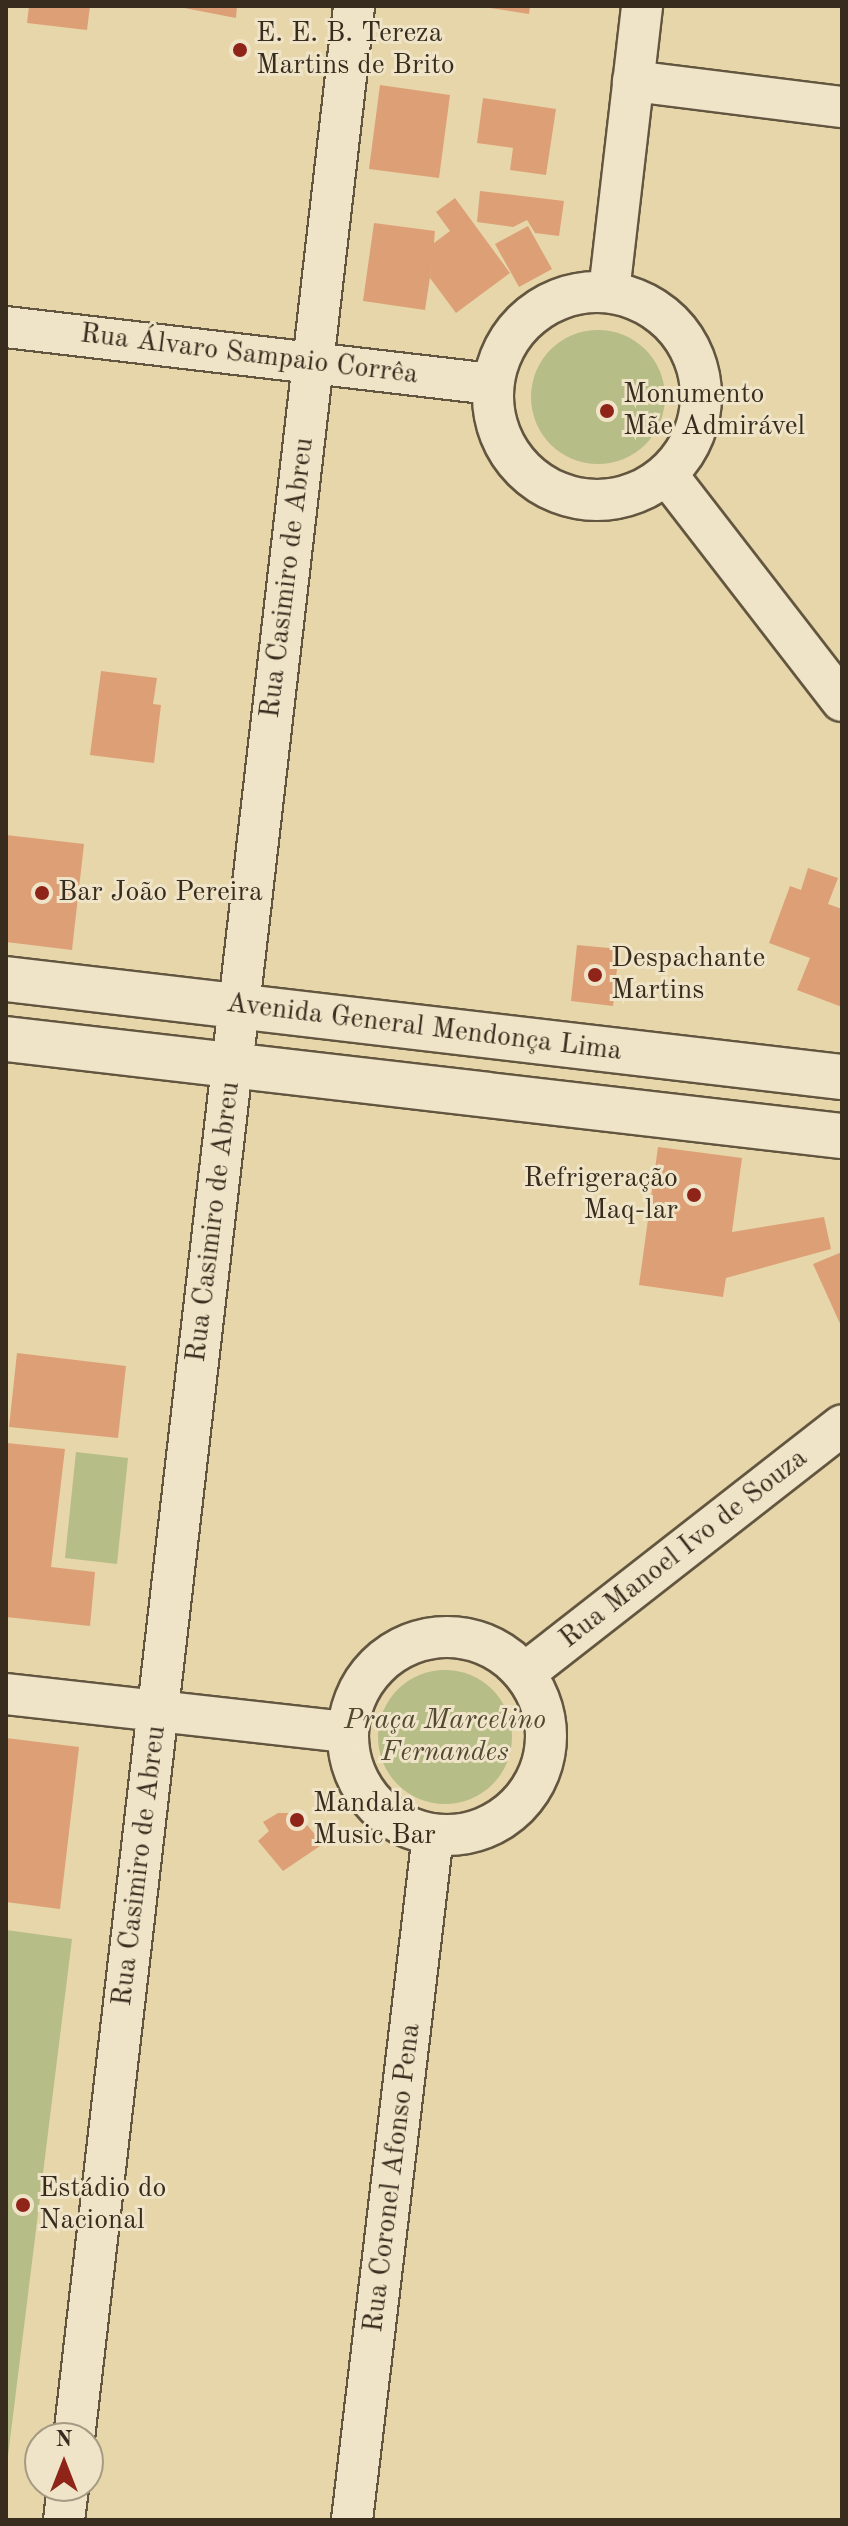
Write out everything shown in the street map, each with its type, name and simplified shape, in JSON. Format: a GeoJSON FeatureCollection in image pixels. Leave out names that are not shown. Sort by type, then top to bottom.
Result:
{"type":"FeatureCollection","features":[{"type":"Feature","properties":{"kind":"street","name":"Rua Casimiro de Abreu"},"geometry":{"type":"LineString","coordinates":[[76,2422],[354,6]]}},
{"type":"Feature","properties":{"kind":"street"},"geometry":{"type":"LineString","coordinates":[[609,292],[642,6]]}},
{"type":"Feature","properties":{"kind":"street"},"geometry":{"type":"LineString","coordinates":[[633,81],[842,107]]}},
{"type":"Feature","properties":{"kind":"street"},"geometry":{"type":"LineString","coordinates":[[609,292],[670,320],[701,379],[690,445],[668,476],[605,500],[570,497],[537,482],[512,458],[496,426],[492,384],[502,350],[529,316],[567,296],[609,292]]}},
{"type":"Feature","properties":{"kind":"street","name":"Rua Álvaro Sampaio Corrêa"},"geometry":{"type":"LineString","coordinates":[[6,327],[492,384]]}},
{"type":"Feature","properties":{"kind":"street"},"geometry":{"type":"LineString","coordinates":[[668,476],[842,701]]}},
{"type":"Feature","properties":{"kind":"street","name":"Avenida General Mendonça Lima"},"geometry":{"type":"LineString","coordinates":[[6,979],[842,1077]]}},
{"type":"Feature","properties":{"kind":"street","name":"Avenida General Mendonça Lima"},"geometry":{"type":"LineString","coordinates":[[6,1039],[842,1136]]}},
{"type":"Feature","properties":{"kind":"street","name":"Rua Manoel Ivo de Souza"},"geometry":{"type":"LineString","coordinates":[[525,1673],[842,1425]]}},
{"type":"Feature","properties":{"kind":"street"},"geometry":{"type":"LineString","coordinates":[[425,1639],[485,1643],[525,1673],[545,1720],[535,1782],[490,1826],[433,1835],[378,1808],[349,1760],[347,1732],[370,1673],[425,1639]]}},
{"type":"Feature","properties":{"kind":"street"},"geometry":{"type":"LineString","coordinates":[[6,1694],[347,1732]]}},
{"type":"Feature","properties":{"kind":"street","name":"Rua Coronel Afonso Pena"},"geometry":{"type":"LineString","coordinates":[[352,2520],[433,1835]]}},
{"type":"Feature","properties":{"kind":"green space"},"geometry":{"type":"Polygon","coordinates":[[[598,330],[624,335],[646,349],[660,371],[665,397],[660,423],[646,445],[624,459],[598,464],[572,459],[550,445],[536,423],[531,397],[536,371],[550,349],[572,335],[598,330]]]}},
{"type":"Feature","properties":{"kind":"green space"},"geometry":{"type":"Polygon","coordinates":[[[76,1452],[128,1458],[117,1564],[65,1558],[76,1452]]]}},
{"type":"Feature","properties":{"kind":"green space","name":"Praça Marcelino Fernandes"},"geometry":{"type":"Polygon","coordinates":[[[445,1670],[471,1675],[492,1690],[507,1711],[512,1737],[507,1763],[492,1784],[471,1799],[445,1804],[419,1799],[398,1784],[383,1763],[378,1737],[383,1711],[398,1690],[419,1675],[445,1670]]]}},
{"type":"Feature","properties":{"kind":"green space","name":"Estádio do Nacional"},"geometry":{"type":"Polygon","coordinates":[[[6,1930],[72,1939],[6,2472],[6,1930]]]}},
{"type":"Feature","properties":{"kind":"building"},"geometry":{"type":"Polygon","coordinates":[[[29,6],[90,6],[87,30],[27,23],[29,6]]]}},
{"type":"Feature","properties":{"kind":"building"},"geometry":{"type":"Polygon","coordinates":[[[174,6],[237,6],[236,18],[174,6]]]}},
{"type":"Feature","properties":{"kind":"building"},"geometry":{"type":"Polygon","coordinates":[[[477,6],[530,6],[529,14],[477,6]]]}},
{"type":"Feature","properties":{"kind":"building"},"geometry":{"type":"Polygon","coordinates":[[[380,85],[450,95],[439,178],[369,169],[380,85]]]}},
{"type":"Feature","properties":{"kind":"building"},"geometry":{"type":"Polygon","coordinates":[[[483,98],[556,109],[546,175],[510,170],[513,148],[477,143],[483,98]]]}},
{"type":"Feature","properties":{"kind":"building"},"geometry":{"type":"Polygon","coordinates":[[[480,191],[564,201],[559,236],[535,233],[527,220],[513,227],[477,222],[480,191]]]}},
{"type":"Feature","properties":{"kind":"building"},"geometry":{"type":"Polygon","coordinates":[[[455,198],[510,273],[456,313],[430,278],[432,264],[425,310],[363,301],[374,223],[435,231],[434,243],[450,231],[436,212],[455,198]]]}},
{"type":"Feature","properties":{"kind":"building"},"geometry":{"type":"Polygon","coordinates":[[[528,226],[552,269],[519,287],[495,244],[528,226]]]}},
{"type":"Feature","properties":{"kind":"building"},"geometry":{"type":"Polygon","coordinates":[[[101,671],[157,678],[153,704],[161,705],[154,763],[90,755],[101,671]]]}},
{"type":"Feature","properties":{"kind":"building","name":"Bar João Pereira"},"geometry":{"type":"Polygon","coordinates":[[[6,835],[84,844],[72,950],[6,942],[6,835]]]}},
{"type":"Feature","properties":{"kind":"building"},"geometry":{"type":"Polygon","coordinates":[[[808,868],[838,878],[828,904],[842,909],[842,1007],[797,990],[810,958],[769,943],[790,886],[801,890],[808,868]]]}},
{"type":"Feature","properties":{"kind":"building","name":"Despachante Martins"},"geometry":{"type":"Polygon","coordinates":[[[577,945],[619,949],[613,1006],[571,1001],[577,945]]]}},
{"type":"Feature","properties":{"kind":"building","name":"Refrigeração Maq-lar"},"geometry":{"type":"Polygon","coordinates":[[[658,1147],[742,1158],[732,1232],[824,1217],[831,1249],[726,1278],[723,1297],[639,1285],[658,1147]]]}},
{"type":"Feature","properties":{"kind":"building"},"geometry":{"type":"Polygon","coordinates":[[[842,1252],[842,1328],[813,1264],[842,1252]]]}},
{"type":"Feature","properties":{"kind":"building"},"geometry":{"type":"Polygon","coordinates":[[[17,1353],[126,1366],[118,1438],[9,1427],[17,1353]]]}},
{"type":"Feature","properties":{"kind":"building"},"geometry":{"type":"Polygon","coordinates":[[[7,1443],[65,1449],[51,1567],[95,1572],[90,1626],[6,1617],[7,1443]]]}},
{"type":"Feature","properties":{"kind":"building"},"geometry":{"type":"Polygon","coordinates":[[[6,1738],[79,1747],[60,1909],[6,1902],[6,1738]]]}},
{"type":"Feature","properties":{"kind":"building"},"geometry":{"type":"Polygon","coordinates":[[[278,1813],[297,1813],[323,1844],[283,1871],[258,1841],[269,1831],[263,1822],[278,1813]]]}},
{"type":"Feature","properties":{"kind":"place","name":"E. E. B. Tereza Martins de Brito"},"geometry":{"type":"Point","coordinates":[240,50]}},
{"type":"Feature","properties":{"kind":"place","name":"Monumento Mãe Admirável"},"geometry":{"type":"Point","coordinates":[607,411]}},
{"type":"Feature","properties":{"kind":"place","name":"Bar João Pereira"},"geometry":{"type":"Point","coordinates":[42,893]}},
{"type":"Feature","properties":{"kind":"place","name":"Despachante Martins"},"geometry":{"type":"Point","coordinates":[595,975]}},
{"type":"Feature","properties":{"kind":"place","name":"Refrigeração Maq-lar"},"geometry":{"type":"Point","coordinates":[694,1195]}},
{"type":"Feature","properties":{"kind":"place","name":"Mandala Music Bar"},"geometry":{"type":"Point","coordinates":[297,1820]}},
{"type":"Feature","properties":{"kind":"place","name":"Estádio do Nacional"},"geometry":{"type":"Point","coordinates":[23,2205]}}]}
